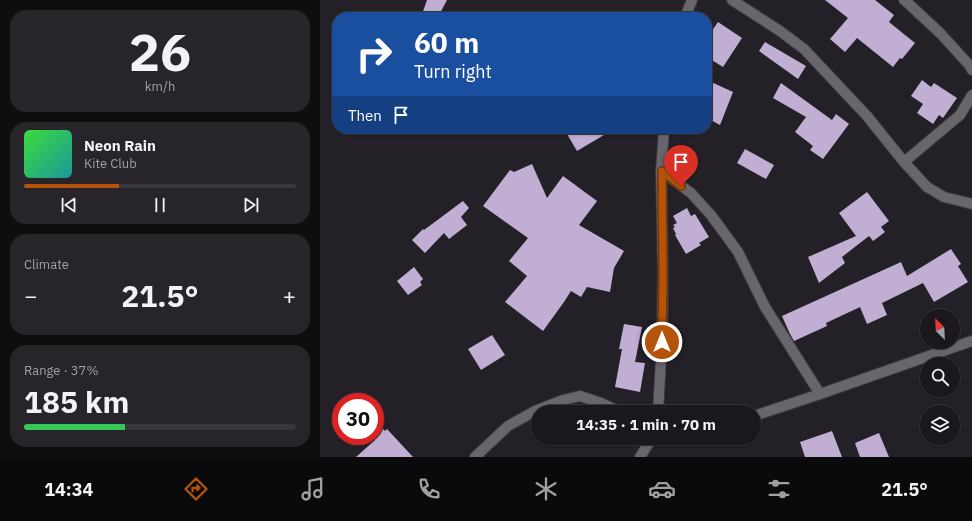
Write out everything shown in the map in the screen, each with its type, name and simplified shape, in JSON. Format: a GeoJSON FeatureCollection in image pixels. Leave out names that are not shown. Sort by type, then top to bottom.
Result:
{"type":"FeatureCollection","features":[{"type":"Feature","properties":{"kind":"street"},"geometry":{"type":"LineString","coordinates":[[687,12],[692,0]]}},
{"type":"Feature","properties":{"kind":"street"},"geometry":{"type":"LineString","coordinates":[[732,0],[780,30],[804,49],[867,116],[904,162],[927,187],[944,197],[972,204]]}},
{"type":"Feature","properties":{"kind":"street"},"geometry":{"type":"LineString","coordinates":[[904,0],[941,34],[972,70]]}},
{"type":"Feature","properties":{"kind":"street"},"geometry":{"type":"LineString","coordinates":[[904,162],[960,115],[972,95]]}},
{"type":"Feature","properties":{"kind":"street"},"geometry":{"type":"LineString","coordinates":[[658,405],[662,342],[662,171],[664,134]]}},
{"type":"Feature","properties":{"kind":"street"},"geometry":{"type":"LineString","coordinates":[[662,171],[691,193],[711,215],[738,252],[765,308],[820,394]]}},
{"type":"Feature","properties":{"kind":"street"},"geometry":{"type":"LineString","coordinates":[[761,414],[972,341]]}},
{"type":"Feature","properties":{"kind":"street"},"geometry":{"type":"LineString","coordinates":[[549,405],[580,396],[605,405]]}},
{"type":"Feature","properties":{"kind":"street"},"geometry":{"type":"LineString","coordinates":[[475,457],[508,426],[531,412]]}},
{"type":"Feature","properties":{"kind":"street"},"geometry":{"type":"LineString","coordinates":[[640,457],[648,445]]}},
{"type":"Feature","properties":{"kind":"building"},"geometry":{"type":"Polygon","coordinates":[[[427,0],[447,0],[441,12],[423,12],[427,0]]]}},
{"type":"Feature","properties":{"kind":"building"},"geometry":{"type":"Polygon","coordinates":[[[825,0],[875,0],[894,15],[889,22],[915,43],[902,59],[900,58],[893,67],[857,38],[845,52],[830,39],[848,18],[825,0]]]}},
{"type":"Feature","properties":{"kind":"building"},"geometry":{"type":"Polygon","coordinates":[[[718,22],[742,38],[723,67],[712,60],[712,31],[718,22]]]}},
{"type":"Feature","properties":{"kind":"building"},"geometry":{"type":"Polygon","coordinates":[[[765,42],[806,66],[798,79],[759,51],[765,42]]]}},
{"type":"Feature","properties":{"kind":"building"},"geometry":{"type":"Polygon","coordinates":[[[922,80],[931,87],[934,83],[957,98],[943,118],[939,115],[933,124],[917,113],[923,104],[911,96],[922,80]]]}},
{"type":"Feature","properties":{"kind":"building"},"geometry":{"type":"Polygon","coordinates":[[[712,82],[733,92],[720,125],[712,121],[712,82]]]}},
{"type":"Feature","properties":{"kind":"building"},"geometry":{"type":"Polygon","coordinates":[[[781,83],[832,120],[836,114],[849,124],[823,159],[810,150],[813,146],[795,132],[806,117],[773,98],[781,83]]]}},
{"type":"Feature","properties":{"kind":"building"},"geometry":{"type":"Polygon","coordinates":[[[567,134],[606,134],[577,151],[567,134]]]}},
{"type":"Feature","properties":{"kind":"building"},"geometry":{"type":"Polygon","coordinates":[[[745,149],[774,165],[766,179],[737,163],[745,149]]]}},
{"type":"Feature","properties":{"kind":"building"},"geometry":{"type":"Polygon","coordinates":[[[532,164],[547,198],[563,176],[597,201],[579,225],[624,251],[614,268],[610,292],[587,287],[581,297],[571,291],[543,331],[505,302],[527,276],[509,261],[528,238],[483,206],[510,170],[514,172],[532,164]]]}},
{"type":"Feature","properties":{"kind":"building"},"geometry":{"type":"Polygon","coordinates":[[[867,192],[889,221],[881,227],[885,232],[873,241],[869,236],[842,257],[845,263],[819,283],[808,257],[856,236],[839,213],[867,192]]]}},
{"type":"Feature","properties":{"kind":"building"},"geometry":{"type":"Polygon","coordinates":[[[463,201],[469,208],[461,217],[467,225],[449,239],[444,233],[425,253],[412,240],[423,229],[424,230],[463,201]]]}},
{"type":"Feature","properties":{"kind":"building"},"geometry":{"type":"Polygon","coordinates":[[[687,208],[691,216],[695,214],[709,237],[699,243],[701,245],[686,254],[675,235],[676,234],[673,228],[675,227],[673,225],[677,223],[673,216],[687,208]]]}},
{"type":"Feature","properties":{"kind":"building"},"geometry":{"type":"Polygon","coordinates":[[[951,249],[961,264],[958,266],[968,282],[934,302],[923,283],[882,303],[887,315],[867,324],[860,307],[826,323],[827,326],[794,341],[790,334],[782,316],[901,262],[907,276],[951,249]]]}},
{"type":"Feature","properties":{"kind":"building"},"geometry":{"type":"Polygon","coordinates":[[[414,267],[423,279],[420,282],[422,285],[408,295],[397,281],[414,267]]]}},
{"type":"Feature","properties":{"kind":"building"},"geometry":{"type":"Polygon","coordinates":[[[624,324],[642,327],[635,362],[645,363],[640,392],[615,387],[622,349],[619,349],[624,324]]]}},
{"type":"Feature","properties":{"kind":"building"},"geometry":{"type":"Polygon","coordinates":[[[492,335],[505,355],[481,370],[468,349],[492,335]]]}},
{"type":"Feature","properties":{"kind":"building"},"geometry":{"type":"Polygon","coordinates":[[[387,429],[413,457],[356,457],[369,445],[384,445],[384,430],[385,431],[387,429]]]}},
{"type":"Feature","properties":{"kind":"building"},"geometry":{"type":"Polygon","coordinates":[[[832,431],[842,457],[805,457],[800,442],[832,431]]]}},
{"type":"Feature","properties":{"kind":"building"},"geometry":{"type":"Polygon","coordinates":[[[879,433],[889,457],[860,457],[855,443],[879,433]]]}},
{"type":"Feature","properties":{"kind":"route"},"geometry":{"type":"LineString","coordinates":[[662,342],[662,171],[681,186]]}}]}
